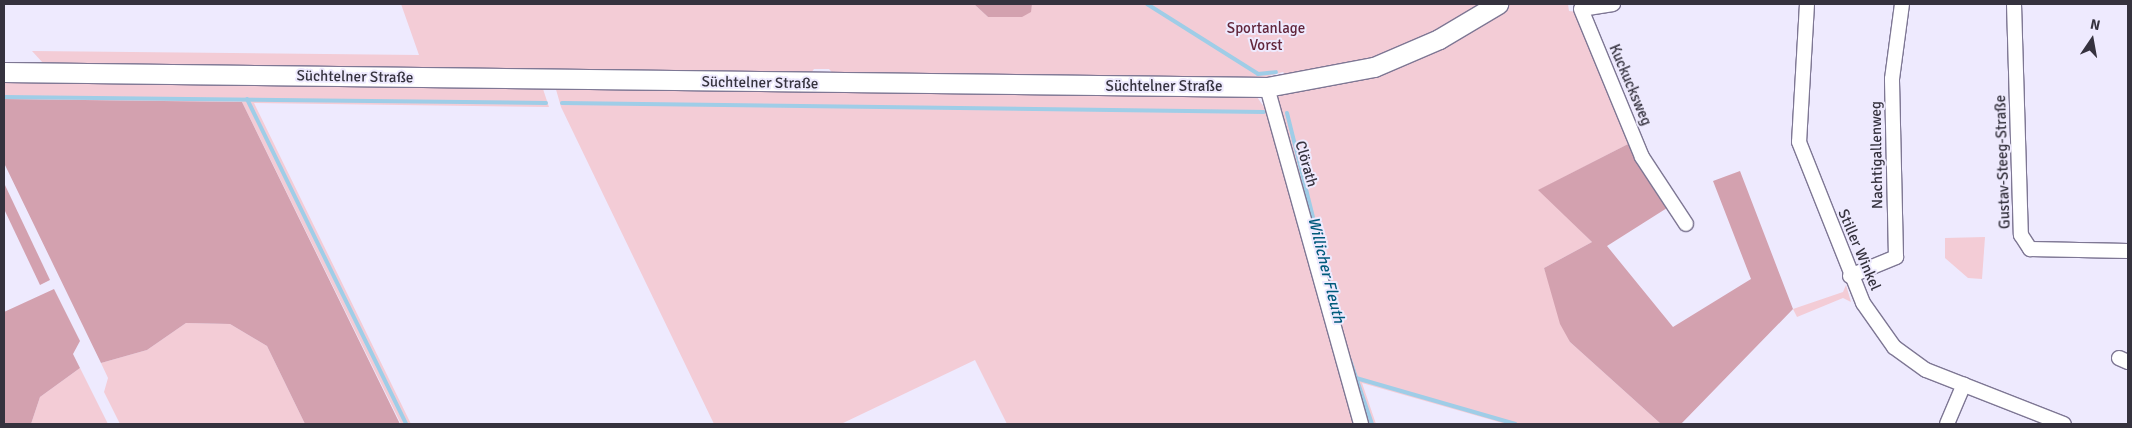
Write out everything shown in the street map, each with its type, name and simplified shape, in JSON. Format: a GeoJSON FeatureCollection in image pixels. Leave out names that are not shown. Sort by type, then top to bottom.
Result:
{"type":"FeatureCollection","features":[{"type":"Feature","properties":{"kind":"main road","name":"Süchtelner Straße"},"geometry":{"type":"LineString","coordinates":[[4,72],[1267,87],[1374,66],[1439,39],[1498,4]]}},
{"type":"Feature","properties":{"kind":"street","name":"Kuckucksweg"},"geometry":{"type":"LineString","coordinates":[[1613,4],[1580,10],[1642,157],[1686,224]]}},
{"type":"Feature","properties":{"kind":"street","name":"Stiller Winkel"},"geometry":{"type":"LineString","coordinates":[[1807,4],[1800,142],[1850,276],[1894,347],[1926,370],[2061,424]]}},
{"type":"Feature","properties":{"kind":"street","name":"Nachtigallenweg"},"geometry":{"type":"LineString","coordinates":[[1850,276],[1896,257],[1892,79],[1902,4]]}},
{"type":"Feature","properties":{"kind":"street","name":"Gustav-Steeg-Straße"},"geometry":{"type":"LineString","coordinates":[[2014,4],[2021,235],[2030,249],[2128,251]]}},
{"type":"Feature","properties":{"kind":"street","name":"Clörath"},"geometry":{"type":"LineString","coordinates":[[1267,87],[1361,424]]}},
{"type":"Feature","properties":{"kind":"street"},"geometry":{"type":"LineString","coordinates":[[1947,424],[1964,384]]}},
{"type":"Feature","properties":{"kind":"green space","name":"Sportanlage Vorst"},"geometry":{"type":"Polygon","coordinates":[[[401,4],[974,4],[988,17],[1030,12],[1032,4],[1485,4],[1387,57],[1290,78],[1283,72],[1269,76],[1271,81],[837,78],[829,69],[814,69],[808,77],[43,63],[32,51],[419,55],[401,4]]]}},
{"type":"Feature","properties":{"kind":"green space"},"geometry":{"type":"Polygon","coordinates":[[[1511,4],[1568,4],[1569,11],[1578,12],[1632,142],[1539,190],[1592,242],[1544,268],[1570,342],[1661,424],[1506,424],[1362,383],[1376,424],[1367,424],[1342,352],[1276,96],[1360,79],[1467,31],[1511,4]]]}},
{"type":"Feature","properties":{"kind":"green space"},"geometry":{"type":"Polygon","coordinates":[[[4,82],[542,86],[549,107],[254,103],[411,424],[401,424],[242,102],[4,99],[4,82]]]}},
{"type":"Feature","properties":{"kind":"green space"},"geometry":{"type":"Polygon","coordinates":[[[555,86],[1257,97],[1269,114],[1358,424],[1007,424],[975,360],[841,424],[714,424],[561,107],[555,86]]]}},
{"type":"Feature","properties":{"kind":"green space"},"geometry":{"type":"Polygon","coordinates":[[[1985,237],[1982,279],[1968,278],[1945,258],[1945,238],[1985,237]]]}},
{"type":"Feature","properties":{"kind":"green space"},"geometry":{"type":"Polygon","coordinates":[[[1846,285],[1851,302],[1843,298],[1797,317],[1793,309],[1843,292],[1846,285]]]}},
{"type":"Feature","properties":{"kind":"green space"},"geometry":{"type":"Polygon","coordinates":[[[186,323],[230,324],[267,346],[305,424],[120,424],[104,392],[108,378],[101,363],[147,350],[186,323]]]}},
{"type":"Feature","properties":{"kind":"green space"},"geometry":{"type":"Polygon","coordinates":[[[80,368],[108,424],[31,424],[40,397],[80,368]]]}},
{"type":"Feature","properties":{"kind":"shaded area"},"geometry":{"type":"Polygon","coordinates":[[[974,4],[1032,4],[1031,12],[1022,17],[988,17],[974,4]]]}},
{"type":"Feature","properties":{"kind":"shaded area"},"geometry":{"type":"Polygon","coordinates":[[[4,99],[242,102],[400,424],[305,424],[267,346],[230,324],[186,323],[147,350],[101,363],[4,163],[4,99]]]}},
{"type":"Feature","properties":{"kind":"shaded area"},"geometry":{"type":"Polygon","coordinates":[[[1632,142],[1667,208],[1607,246],[1673,327],[1751,279],[1713,181],[1740,171],[1793,309],[1681,424],[1661,424],[1570,342],[1560,324],[1544,268],[1592,242],[1538,190],[1632,142]]]}},
{"type":"Feature","properties":{"kind":"shaded area"},"geometry":{"type":"Polygon","coordinates":[[[4,183],[50,280],[40,285],[4,209],[4,183]]]}},
{"type":"Feature","properties":{"kind":"shaded area"},"geometry":{"type":"Polygon","coordinates":[[[54,289],[80,341],[73,354],[80,368],[40,397],[31,424],[4,424],[4,312],[54,289]]]}},
{"type":"Feature","properties":{"kind":"waterway","name":"Willicher Fleuth"},"geometry":{"type":"LineString","coordinates":[[1147,4],[1258,74],[1276,72]]}},
{"type":"Feature","properties":{"kind":"waterway"},"geometry":{"type":"LineString","coordinates":[[4,97],[546,103]]}},
{"type":"Feature","properties":{"kind":"waterway"},"geometry":{"type":"LineString","coordinates":[[247,99],[406,424]]}},
{"type":"Feature","properties":{"kind":"waterway"},"geometry":{"type":"LineString","coordinates":[[562,103],[1264,112]]}},
{"type":"Feature","properties":{"kind":"waterway","name":"Willicher Fleuth"},"geometry":{"type":"LineString","coordinates":[[1287,113],[1336,310]]}},
{"type":"Feature","properties":{"kind":"waterway","name":"Willicher Fleuth"},"geometry":{"type":"LineString","coordinates":[[1350,360],[1372,424]]}},
{"type":"Feature","properties":{"kind":"waterway"},"geometry":{"type":"LineString","coordinates":[[1356,378],[1515,424]]}}]}
